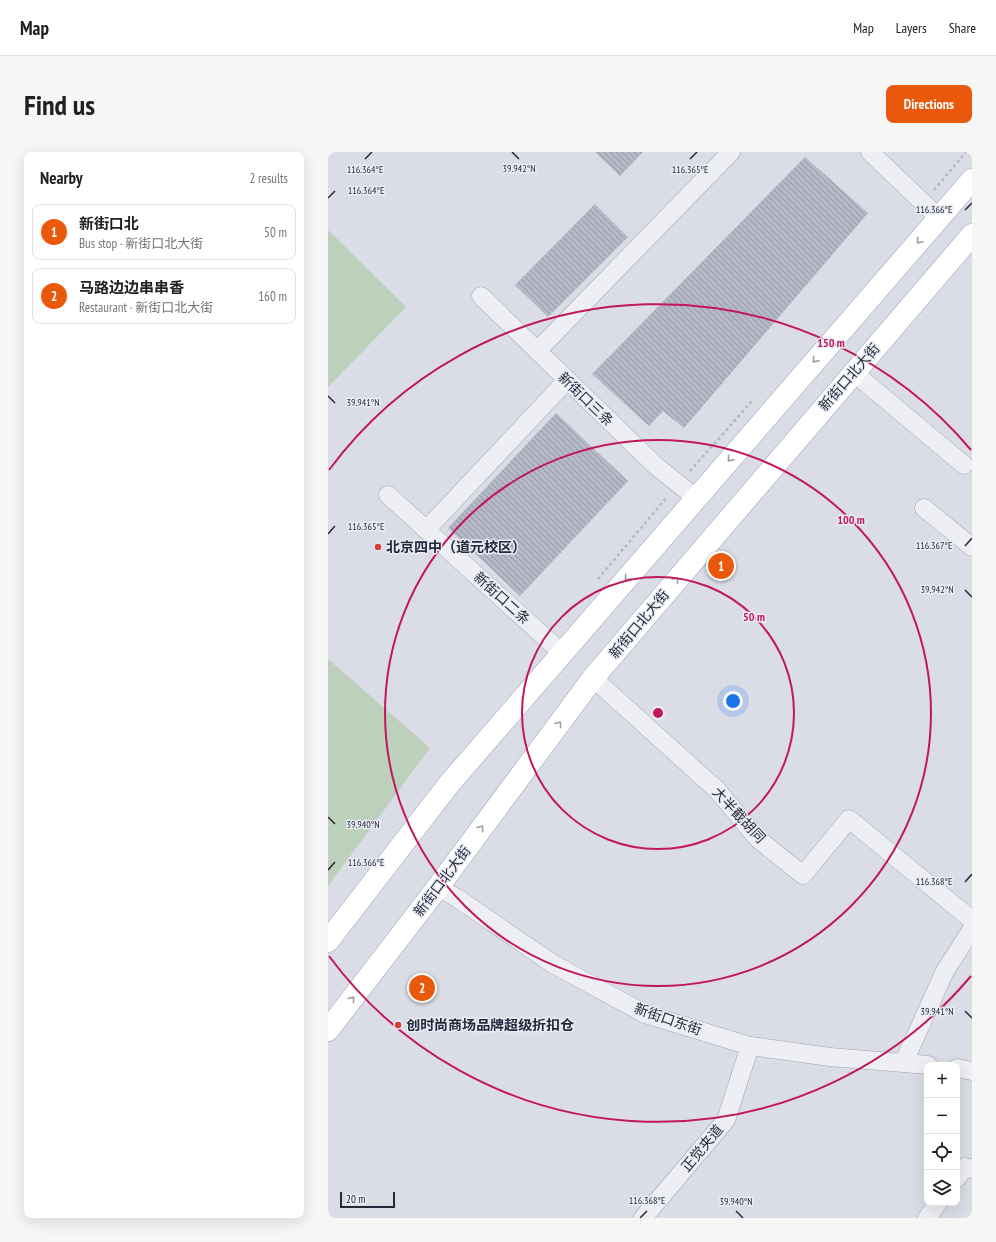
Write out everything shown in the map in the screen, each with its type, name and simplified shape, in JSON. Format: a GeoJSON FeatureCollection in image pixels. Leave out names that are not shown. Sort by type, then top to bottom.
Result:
{"type":"FeatureCollection","features":[{"type":"Feature","properties":{"kind":"main road"},"geometry":{"type":"LineString","coordinates":[[328,941],[449,784],[972,180]]}},
{"type":"Feature","properties":{"kind":"main road","name":"新街口北大街"},"geometry":{"type":"LineString","coordinates":[[328,1030],[438,887],[593,678],[853,372],[972,235]]}},
{"type":"Feature","properties":{"kind":"street"},"geometry":{"type":"LineString","coordinates":[[537,351],[731,152]]}},
{"type":"Feature","properties":{"kind":"street"},"geometry":{"type":"LineString","coordinates":[[870,152],[939,218]]}},
{"type":"Feature","properties":{"kind":"street","name":"新街口三条"},"geometry":{"type":"LineString","coordinates":[[481,296],[656,466],[696,498]]}},
{"type":"Feature","properties":{"kind":"street"},"geometry":{"type":"LineString","coordinates":[[853,372],[964,465]]}},
{"type":"Feature","properties":{"kind":"street"},"geometry":{"type":"LineString","coordinates":[[426,530],[567,380]]}},
{"type":"Feature","properties":{"kind":"street","name":"新街口二条"},"geometry":{"type":"LineString","coordinates":[[388,495],[562,653]]}},
{"type":"Feature","properties":{"kind":"street"},"geometry":{"type":"LineString","coordinates":[[924,508],[972,547]]}},
{"type":"Feature","properties":{"kind":"street","name":"大半截胡同"},"geometry":{"type":"LineString","coordinates":[[593,678],[717,790],[758,839],[803,875],[849,819],[972,920]]}},
{"type":"Feature","properties":{"kind":"street","name":"新街口东街"},"geometry":{"type":"LineString","coordinates":[[438,887],[457,898],[553,964],[645,1014],[750,1046],[830,1057],[924,1064]]}},
{"type":"Feature","properties":{"kind":"street"},"geometry":{"type":"LineString","coordinates":[[904,1062],[945,971],[972,929]]}},
{"type":"Feature","properties":{"kind":"street","name":"正觉夹道"},"geometry":{"type":"LineString","coordinates":[[643,1218],[726,1120],[750,1046]]}},
{"type":"Feature","properties":{"kind":"street"},"geometry":{"type":"LineString","coordinates":[[960,1069],[972,1071]]}},
{"type":"Feature","properties":{"kind":"street"},"geometry":{"type":"LineString","coordinates":[[960,1174],[965,1167],[972,1169]]}},
{"type":"Feature","properties":{"kind":"street"},"geometry":{"type":"LineString","coordinates":[[927,1218],[936,1206]]}},
{"type":"Feature","properties":{"kind":"green space"},"geometry":{"type":"Polygon","coordinates":[[[328,230],[406,307],[328,387],[328,230]]]}},
{"type":"Feature","properties":{"kind":"green space"},"geometry":{"type":"Polygon","coordinates":[[[328,659],[430,748],[328,886],[328,659]]]}},
{"type":"Feature","properties":{"kind":"building"},"geometry":{"type":"Polygon","coordinates":[[[595,152],[643,152],[620,176],[595,152]]]}},
{"type":"Feature","properties":{"kind":"building"},"geometry":{"type":"Polygon","coordinates":[[[805,157],[868,213],[684,428],[663,411],[649,426],[592,374],[805,157]]]}},
{"type":"Feature","properties":{"kind":"building"},"geometry":{"type":"Polygon","coordinates":[[[595,204],[628,237],[548,317],[515,285],[595,204]]]}},
{"type":"Feature","properties":{"kind":"building"},"geometry":{"type":"Polygon","coordinates":[[[556,413],[628,481],[520,596],[448,528],[556,413]]]}},
{"type":"Feature","properties":{"kind":"place","name":"北京四中（道元校区）"},"geometry":{"type":"Point","coordinates":[378,547]}},
{"type":"Feature","properties":{"kind":"place","name":"新街口北"},"geometry":{"type":"Point","coordinates":[721,566]}},
{"type":"Feature","properties":{"kind":"place","name":"马路边边串串香"},"geometry":{"type":"Point","coordinates":[422,988]}},
{"type":"Feature","properties":{"kind":"place","name":"创时尚商场品牌超级折扣仓"},"geometry":{"type":"Point","coordinates":[398,1025]}}]}
